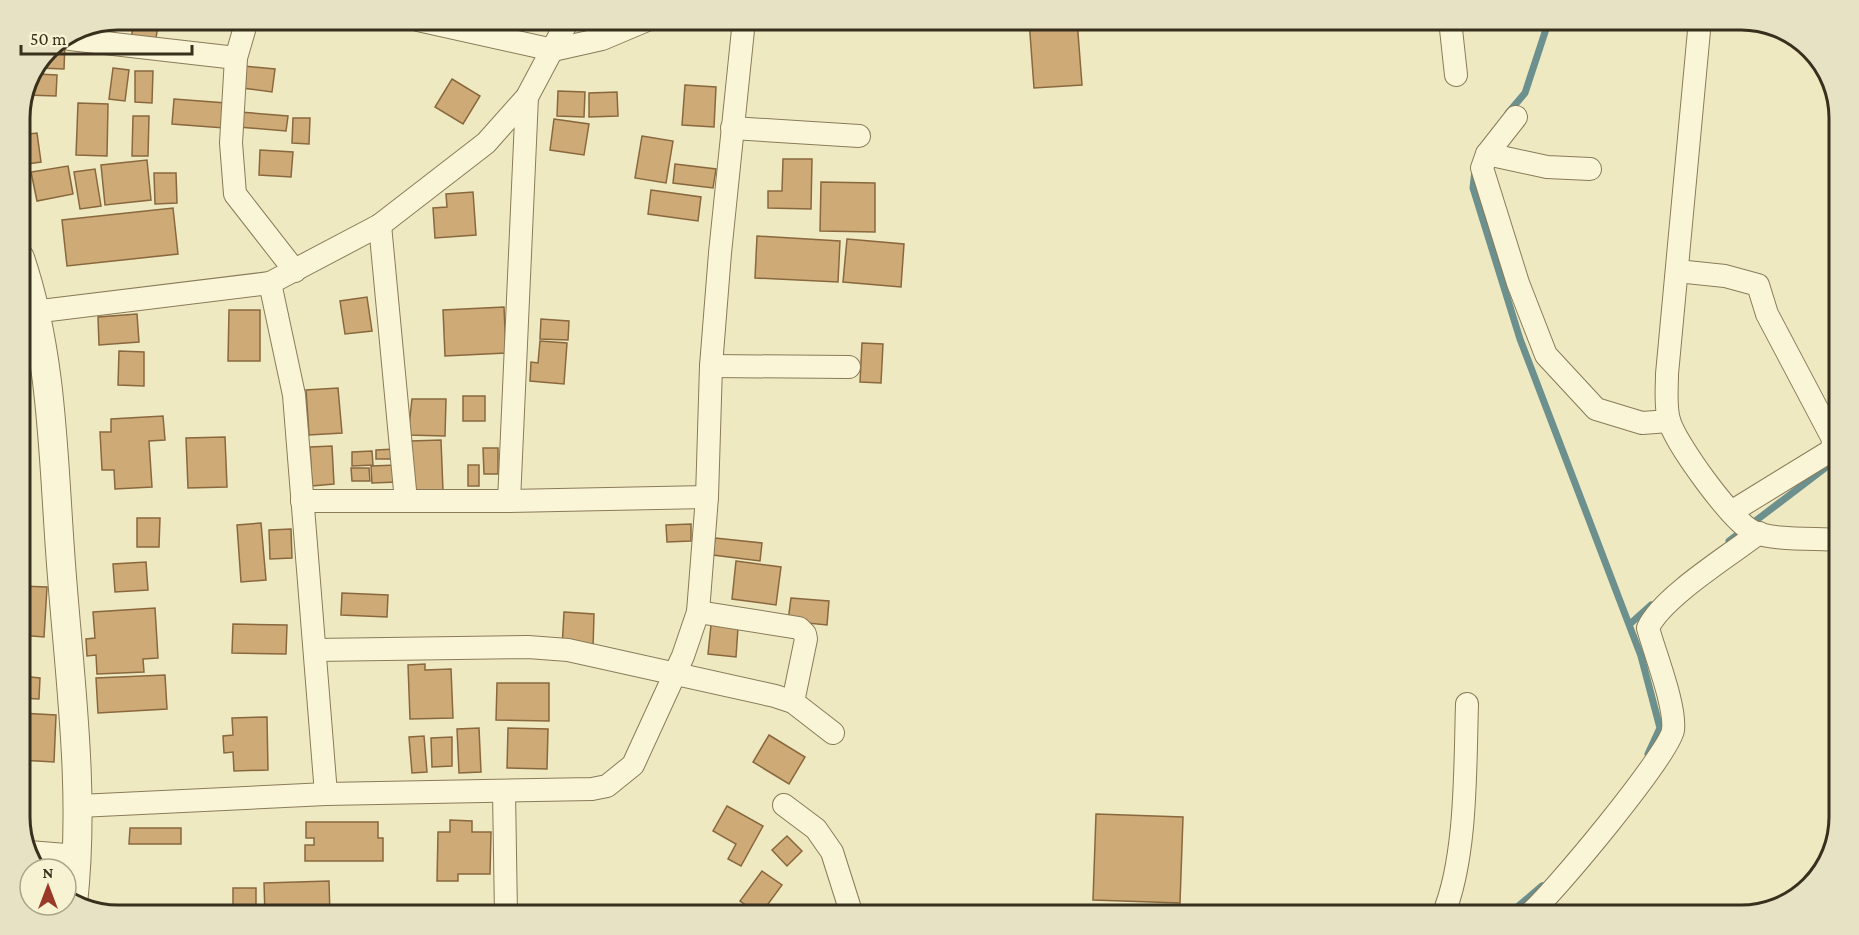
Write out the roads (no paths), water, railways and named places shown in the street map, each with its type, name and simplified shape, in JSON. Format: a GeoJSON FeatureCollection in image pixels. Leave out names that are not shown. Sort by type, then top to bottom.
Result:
{"type":"FeatureCollection","features":[{"type":"Feature","properties":{"kind":"street"},"geometry":{"type":"LineString","coordinates":[[244,30],[236,58],[231,143],[235,194],[295,271]]}},
{"type":"Feature","properties":{"kind":"street"},"geometry":{"type":"LineString","coordinates":[[463,30],[553,50],[602,39],[623,30]]}},
{"type":"Feature","properties":{"kind":"street"},"geometry":{"type":"LineString","coordinates":[[33,312],[270,283],[295,271],[380,225],[486,143],[528,97],[563,30]]}},
{"type":"Feature","properties":{"kind":"street"},"geometry":{"type":"LineString","coordinates":[[79,806],[326,794],[592,789],[607,786],[633,765],[683,656],[698,612],[707,497],[711,366],[743,30]]}},
{"type":"Feature","properties":{"kind":"street"},"geometry":{"type":"LineString","coordinates":[[1451,30],[1456,75]]}},
{"type":"Feature","properties":{"kind":"street"},"geometry":{"type":"LineString","coordinates":[[1699,30],[1667,374],[1669,421],[1692,463],[1745,524],[1829,538]]}},
{"type":"Feature","properties":{"kind":"street"},"geometry":{"type":"LineString","coordinates":[[78,40],[236,58]]}},
{"type":"Feature","properties":{"kind":"street"},"geometry":{"type":"LineString","coordinates":[[509,501],[528,97]]}},
{"type":"Feature","properties":{"kind":"street"},"geometry":{"type":"LineString","coordinates":[[1516,117],[1487,154],[1482,168],[1486,186],[1546,355],[1596,409],[1642,423],[1669,421]]}},
{"type":"Feature","properties":{"kind":"street"},"geometry":{"type":"LineString","coordinates":[[732,128],[859,136]]}},
{"type":"Feature","properties":{"kind":"street"},"geometry":{"type":"LineString","coordinates":[[1487,154],[1547,167],[1590,169]]}},
{"type":"Feature","properties":{"kind":"street"},"geometry":{"type":"LineString","coordinates":[[380,225],[406,501]]}},
{"type":"Feature","properties":{"kind":"street"},"geometry":{"type":"LineString","coordinates":[[1677,271],[1725,276],[1758,285],[1767,314],[1829,431]]}},
{"type":"Feature","properties":{"kind":"street"},"geometry":{"type":"LineString","coordinates":[[270,283],[294,395],[326,794]]}},
{"type":"Feature","properties":{"kind":"street"},"geometry":{"type":"LineString","coordinates":[[30,300],[46,368],[54,432],[60,550],[77,736],[79,806],[78,856],[38,853]]}},
{"type":"Feature","properties":{"kind":"street"},"geometry":{"type":"LineString","coordinates":[[711,366],[849,367]]}},
{"type":"Feature","properties":{"kind":"street"},"geometry":{"type":"LineString","coordinates":[[1536,905],[1651,769],[1672,736],[1671,710],[1648,628],[1653,617],[1684,589],[1745,524],[1829,453]]}},
{"type":"Feature","properties":{"kind":"street"},"geometry":{"type":"LineString","coordinates":[[302,501],[509,501],[707,497]]}},
{"type":"Feature","properties":{"kind":"street"},"geometry":{"type":"LineString","coordinates":[[698,612],[799,628],[803,631],[806,639],[793,702]]}},
{"type":"Feature","properties":{"kind":"street"},"geometry":{"type":"LineString","coordinates":[[315,650],[528,647],[568,650],[775,696],[793,702],[833,733]]}},
{"type":"Feature","properties":{"kind":"street"},"geometry":{"type":"LineString","coordinates":[[1447,905],[1453,892],[1464,796],[1467,704]]}},
{"type":"Feature","properties":{"kind":"street"},"geometry":{"type":"LineString","coordinates":[[504,791],[506,905]]}},
{"type":"Feature","properties":{"kind":"street"},"geometry":{"type":"LineString","coordinates":[[784,805],[816,829],[832,852],[849,905]]}},
{"type":"Feature","properties":{"kind":"waterway"},"geometry":{"type":"LineString","coordinates":[[1508,113],[1525,93],[1546,30]]}},
{"type":"Feature","properties":{"kind":"waterway"},"geometry":{"type":"LineString","coordinates":[[1475,170],[1473,188],[1520,339],[1641,656],[1660,728],[1648,754]]}},
{"type":"Feature","properties":{"kind":"waterway"},"geometry":{"type":"LineString","coordinates":[[1729,541],[1829,465]]}},
{"type":"Feature","properties":{"kind":"waterway"},"geometry":{"type":"LineString","coordinates":[[1631,623],[1651,605]]}},
{"type":"Feature","properties":{"kind":"waterway"},"geometry":{"type":"LineString","coordinates":[[1520,905],[1542,886]]}}]}
